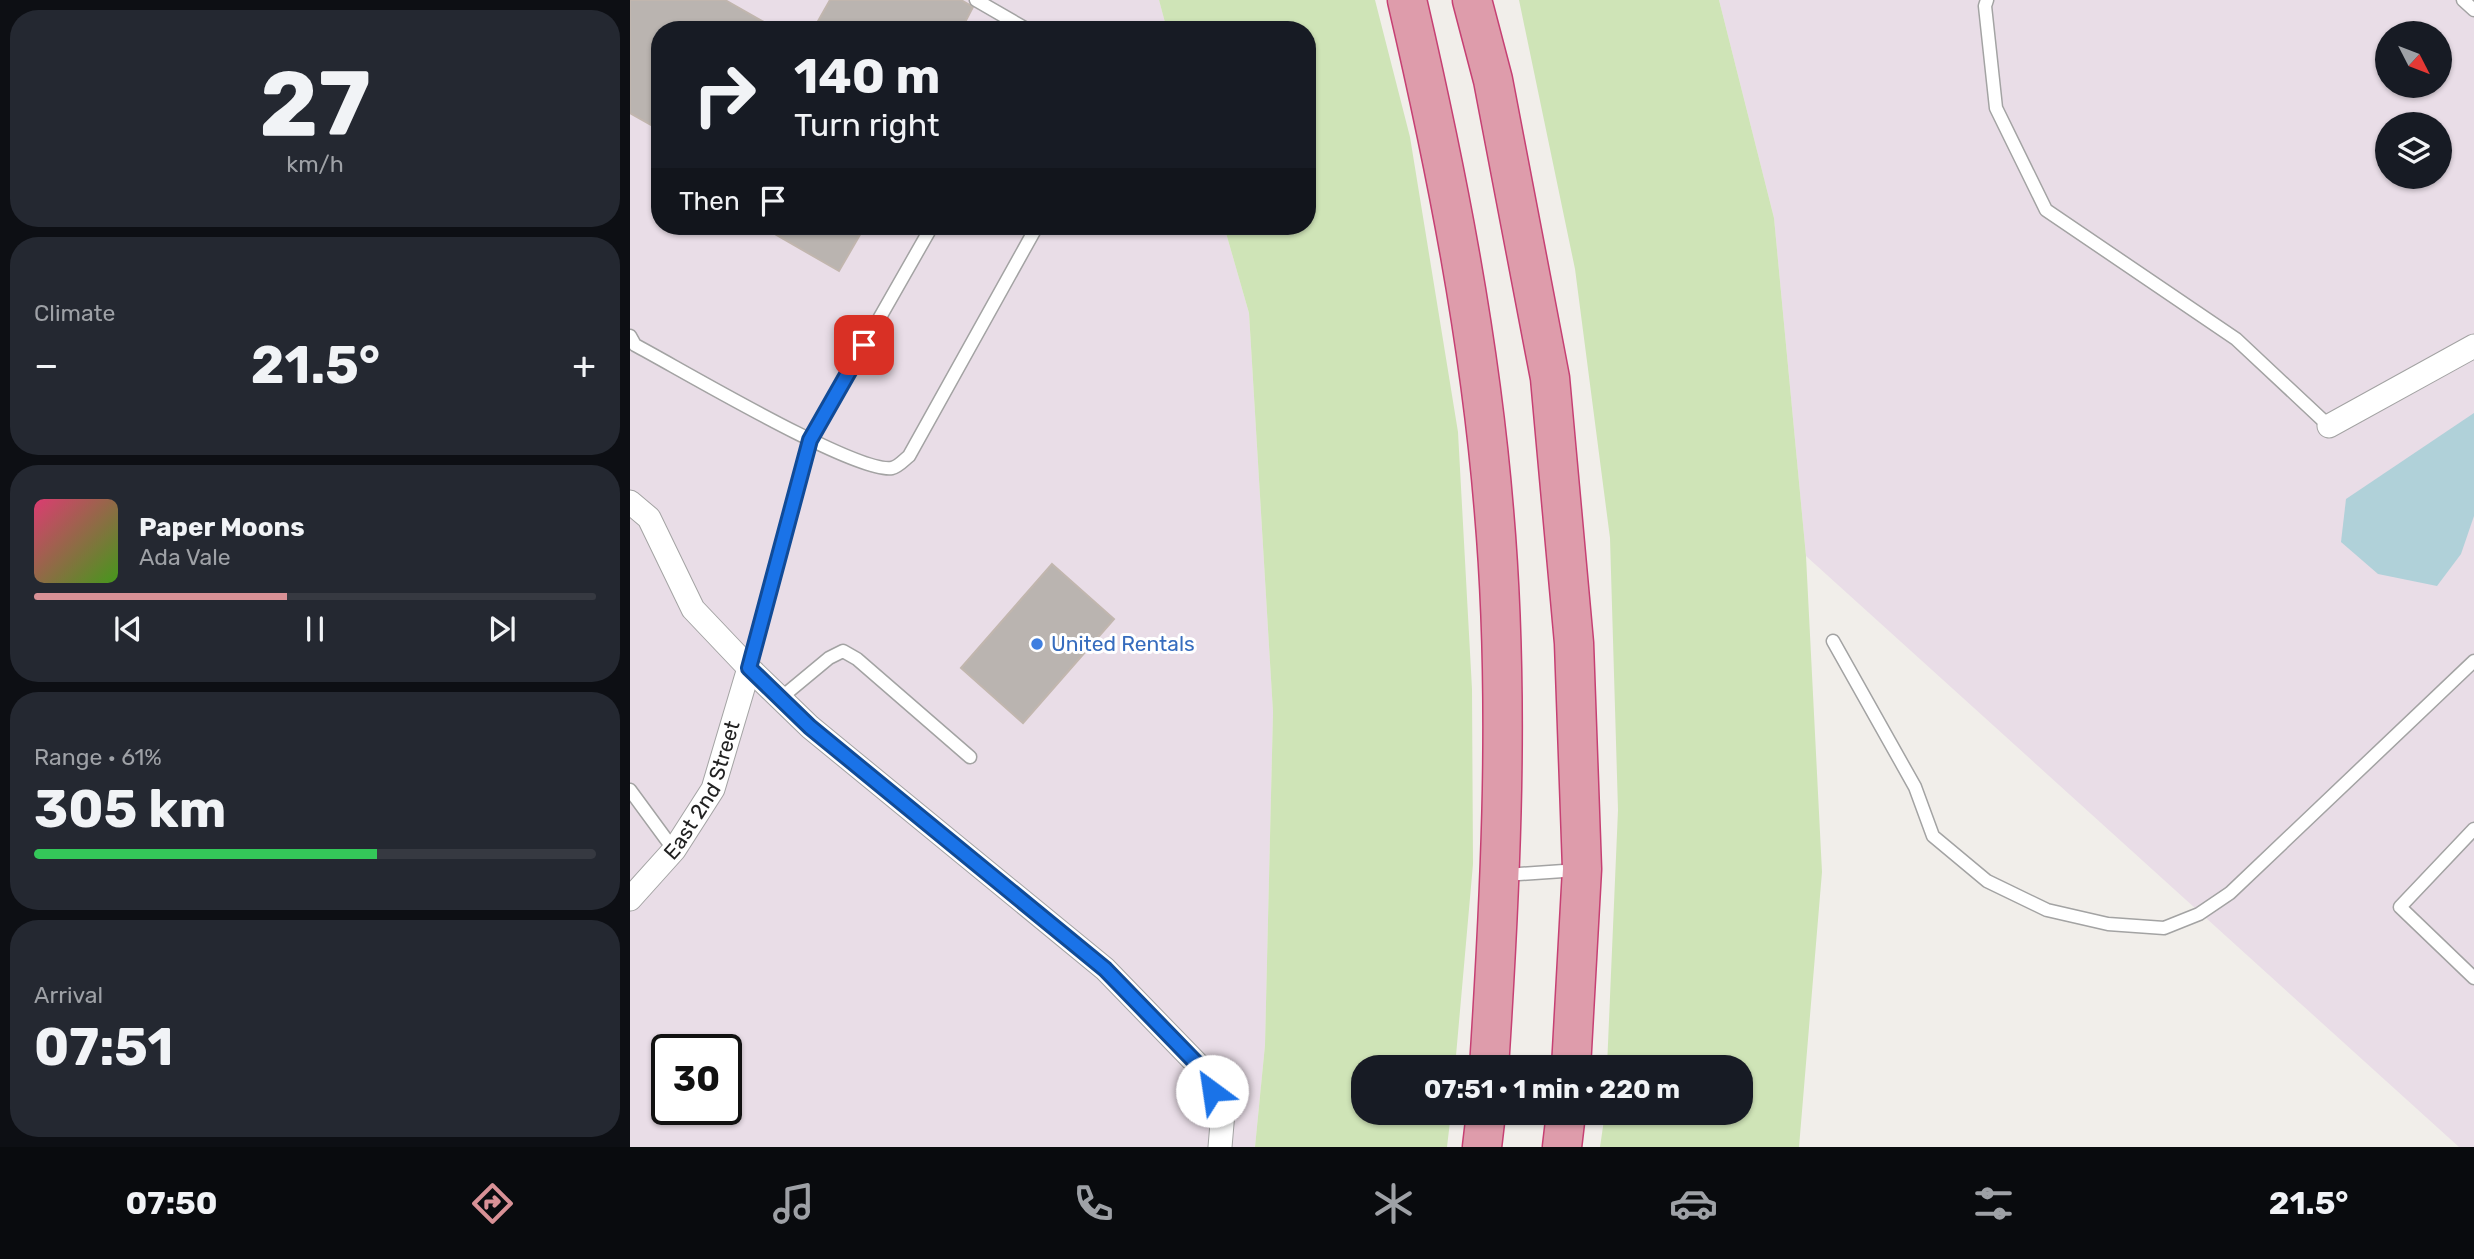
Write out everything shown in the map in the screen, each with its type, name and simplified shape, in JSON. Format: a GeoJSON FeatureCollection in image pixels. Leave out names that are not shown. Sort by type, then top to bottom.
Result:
{"type":"FeatureCollection","features":[{"type":"Feature","properties":{"kind":"highway"},"geometry":{"type":"LineString","coordinates":[[1407,0],[1433,109],[1470,311],[1494,511],[1502,674],[1501,876],[1490,1055]]}},
{"type":"Feature","properties":{"kind":"highway"},"geometry":{"type":"LineString","coordinates":[[1472,0],[1493,80],[1550,378],[1574,643],[1582,869],[1573,1055]]}},
{"type":"Feature","properties":{"kind":"highway"},"geometry":{"type":"LineString","coordinates":[[1482,1147],[1485,1125]]}},
{"type":"Feature","properties":{"kind":"highway"},"geometry":{"type":"LineString","coordinates":[[1562,1147],[1565,1125]]}},
{"type":"Feature","properties":{"kind":"street"},"geometry":{"type":"LineString","coordinates":[[2329,426],[2474,346]]}},
{"type":"Feature","properties":{"kind":"street"},"geometry":{"type":"LineString","coordinates":[[630,502],[649,518],[693,609],[749,668],[810,727],[1105,969],[1202,1069],[1223,1112],[1220,1147]]}},
{"type":"Feature","properties":{"kind":"street","name":"East 2nd Street"},"geometry":{"type":"LineString","coordinates":[[630,899],[674,850],[713,789],[749,668]]}},
{"type":"Feature","properties":{"kind":"lane"},"geometry":{"type":"LineString","coordinates":[[976,0],[1012,21]]}},
{"type":"Feature","properties":{"kind":"lane"},"geometry":{"type":"LineString","coordinates":[[1987,0],[1985,6],[1996,108],[2046,210],[2236,339],[2329,426]]}},
{"type":"Feature","properties":{"kind":"lane"},"geometry":{"type":"LineString","coordinates":[[2463,0],[2474,10]]}},
{"type":"Feature","properties":{"kind":"lane"},"geometry":{"type":"LineString","coordinates":[[749,668],[810,440],[927,235]]}},
{"type":"Feature","properties":{"kind":"lane"},"geometry":{"type":"LineString","coordinates":[[630,336],[635,345],[810,440],[881,468],[894,468],[909,456],[1032,235]]}},
{"type":"Feature","properties":{"kind":"lane"},"geometry":{"type":"LineString","coordinates":[[1833,641],[1915,787],[1933,835],[1987,881],[2047,910],[2108,924],[2164,928],[2199,914],[2230,893],[2474,661]]}},
{"type":"Feature","properties":{"kind":"lane"},"geometry":{"type":"LineString","coordinates":[[782,697],[829,658],[843,651],[857,659],[970,757]]}},
{"type":"Feature","properties":{"kind":"lane"},"geometry":{"type":"LineString","coordinates":[[630,790],[674,850]]}},
{"type":"Feature","properties":{"kind":"lane"},"geometry":{"type":"LineString","coordinates":[[2474,829],[2400,907],[2474,978]]}},
{"type":"Feature","properties":{"kind":"lane"},"geometry":{"type":"LineString","coordinates":[[1501,876],[1582,869]]}},
{"type":"Feature","properties":{"kind":"shaded area"},"geometry":{"type":"Polygon","coordinates":[[[630,0],[1159,0],[1165,21],[651,21],[651,235],[1227,235],[1249,313],[1273,712],[1265,1045],[1255,1147],[630,1147],[630,0]]]}},
{"type":"Feature","properties":{"kind":"shaded area"},"geometry":{"type":"Polygon","coordinates":[[[1719,0],[2474,0],[2474,1147],[2459,1147],[1806,556],[1774,218],[1719,0]]]}},
{"type":"Feature","properties":{"kind":"green space"},"geometry":{"type":"Polygon","coordinates":[[[1159,0],[1375,0],[1410,137],[1458,432],[1472,689],[1473,864],[1456,1055],[1351,1055],[1351,1125],[1450,1125],[1447,1147],[1255,1147],[1265,1045],[1273,712],[1249,313],[1227,235],[1316,235],[1316,21],[1165,21],[1159,0]]]}},
{"type":"Feature","properties":{"kind":"green space"},"geometry":{"type":"Polygon","coordinates":[[[1519,0],[1719,0],[1774,218],[1806,556],[1822,872],[1799,1147],[1600,1147],[1603,1125],[1753,1125],[1753,1055],[1608,1055],[1618,810],[1610,538],[1575,269],[1519,0]]]}},
{"type":"Feature","properties":{"kind":"water"},"geometry":{"type":"Polygon","coordinates":[[[2474,413],[2474,516],[2461,554],[2437,586],[2378,574],[2341,542],[2346,499],[2474,413]]]}},
{"type":"Feature","properties":{"kind":"building"},"geometry":{"type":"Polygon","coordinates":[[[630,0],[725,0],[762,21],[651,21],[651,125],[630,113],[630,0]]]}},
{"type":"Feature","properties":{"kind":"building"},"geometry":{"type":"Polygon","coordinates":[[[830,0],[961,0],[973,7],[966,21],[818,21],[830,0]]]}},
{"type":"Feature","properties":{"kind":"building"},"geometry":{"type":"Polygon","coordinates":[[[777,235],[860,235],[839,271],[777,235]]]}},
{"type":"Feature","properties":{"kind":"building","name":"United Rentals"},"geometry":{"type":"Polygon","coordinates":[[[1052,564],[1114,619],[1023,723],[961,668],[1052,564]]]}},
{"type":"Feature","properties":{"kind":"place","name":"United Rentals"},"geometry":{"type":"Point","coordinates":[1037,644]}},
{"type":"Feature","properties":{"kind":"route"},"geometry":{"type":"LineString","coordinates":[[864,345],[810,440],[749,668],[810,727],[1105,969],[1202,1069],[1212,1091]]}}]}
